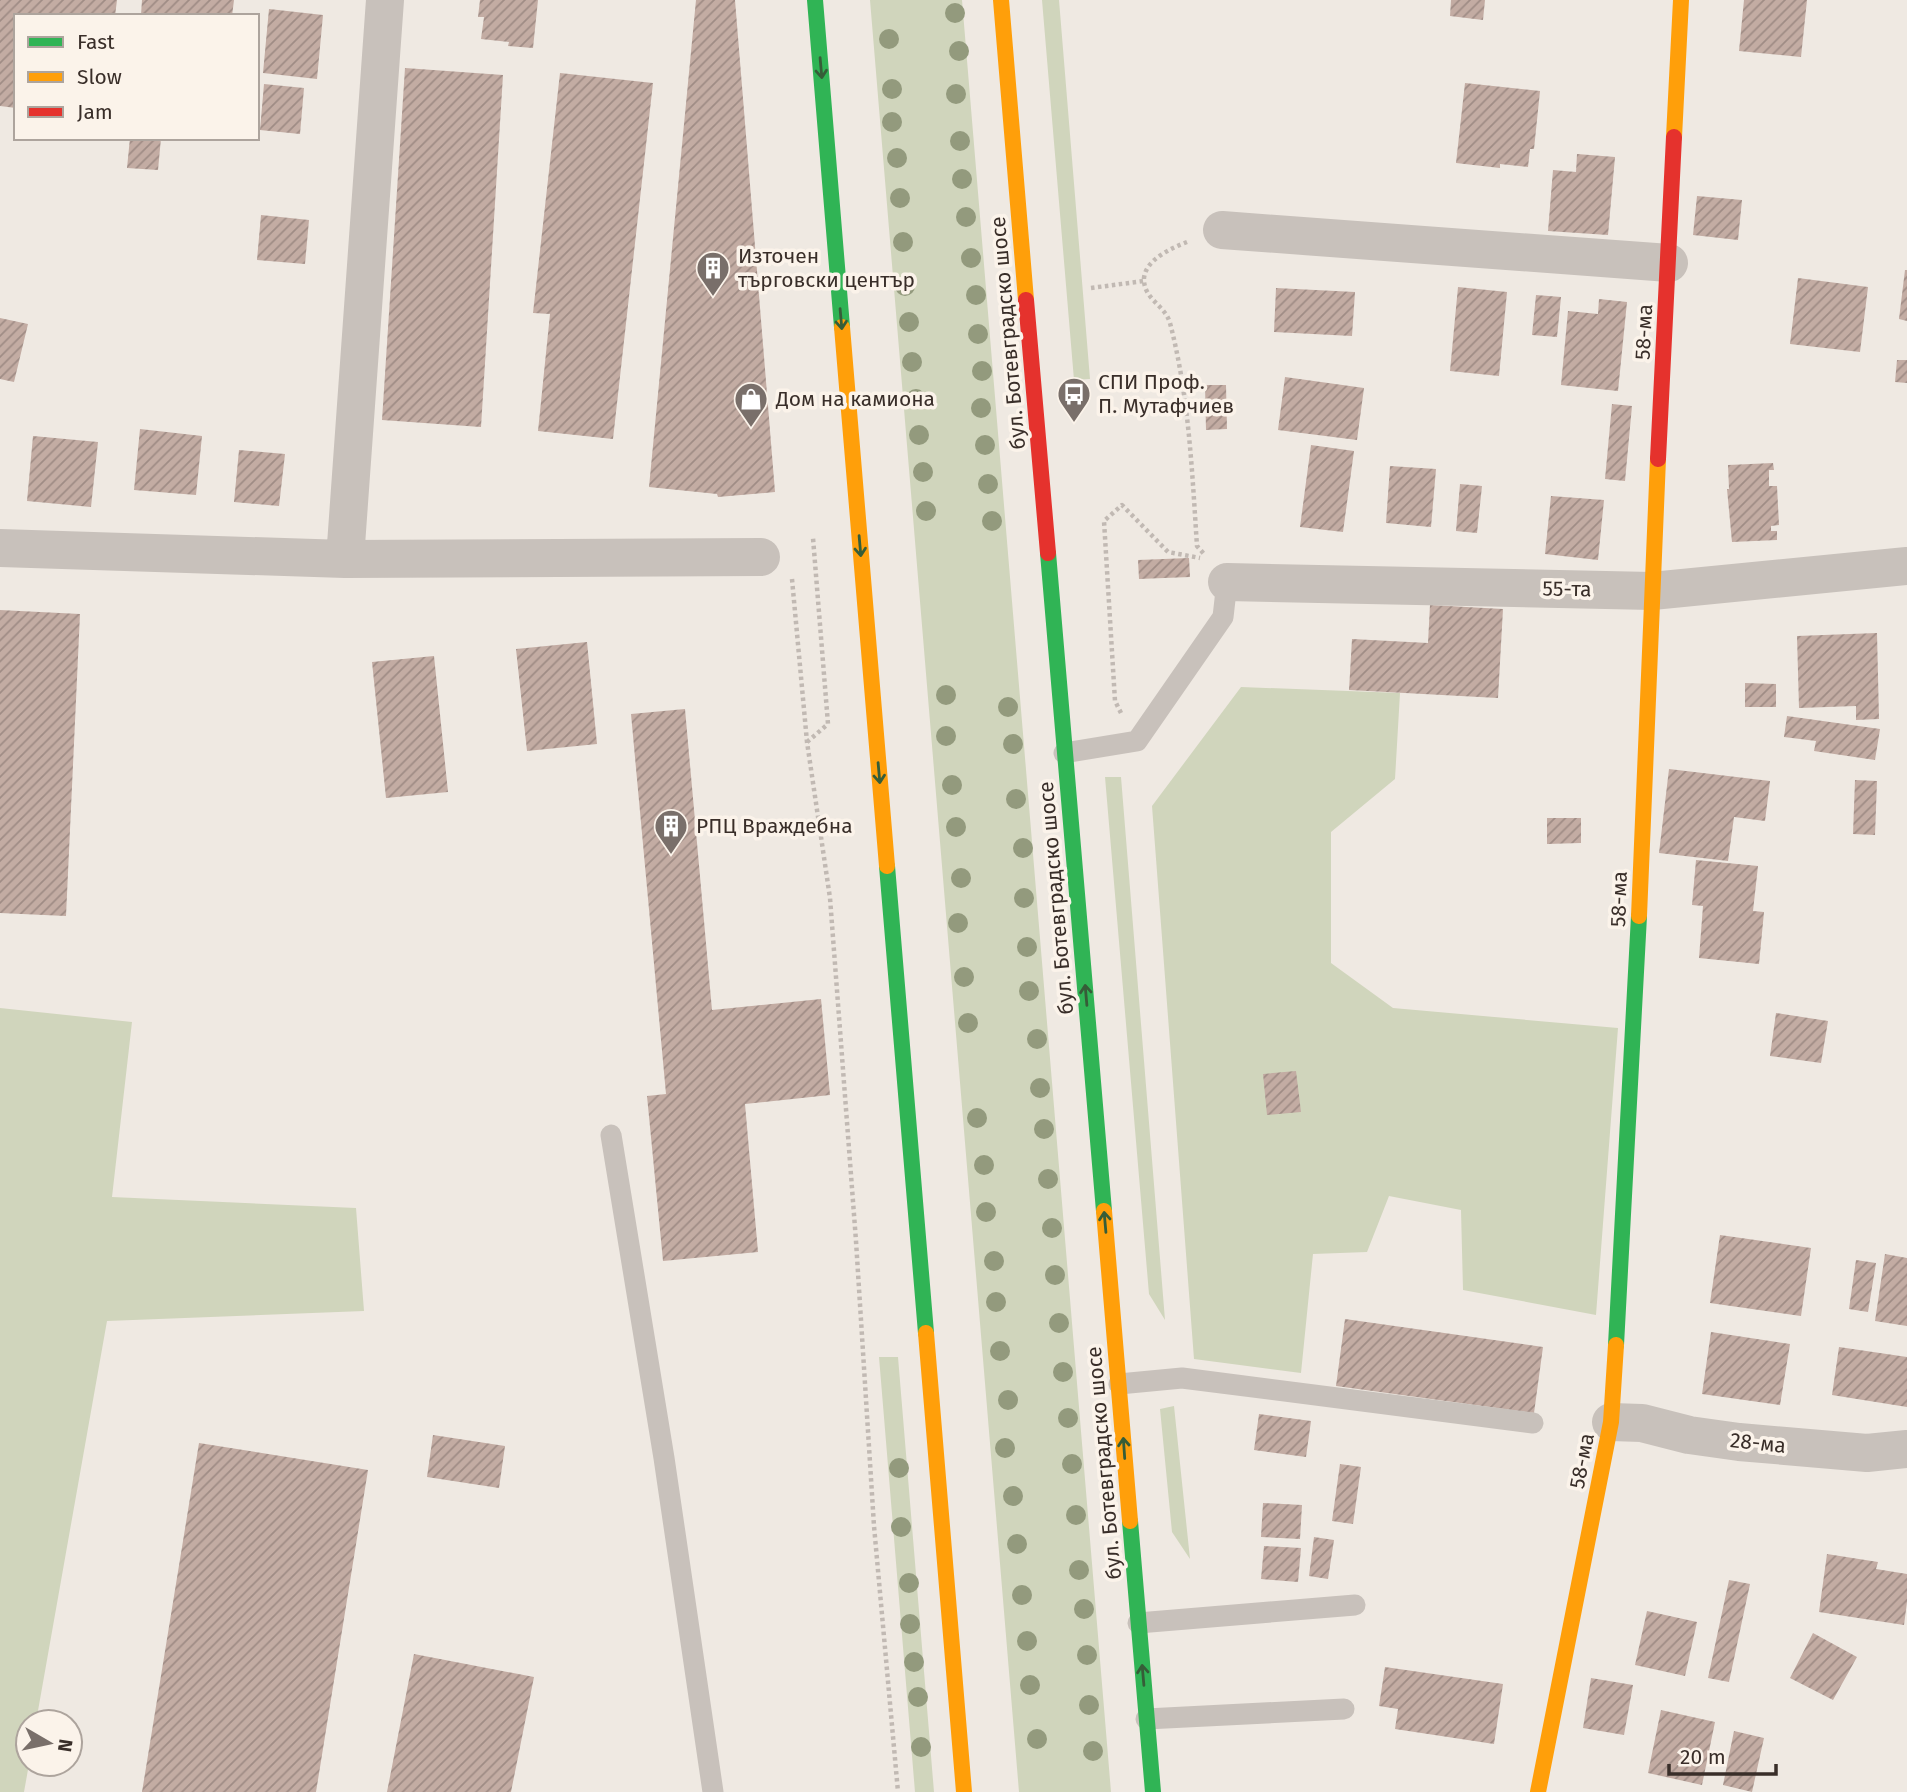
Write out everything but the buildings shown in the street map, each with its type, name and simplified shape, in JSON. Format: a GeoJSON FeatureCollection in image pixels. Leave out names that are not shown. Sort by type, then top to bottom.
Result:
{"type":"FeatureCollection","features":[{"type":"Feature","properties":{"kind":"main road"},"geometry":{"type":"LineString","coordinates":[[815,0],[964,1792]]}},
{"type":"Feature","properties":{"kind":"main road","name":"бул. Ботевградско шосе"},"geometry":{"type":"LineString","coordinates":[[1001,0],[1153,1792]]}},
{"type":"Feature","properties":{"kind":"main road","name":"58-ма"},"geometry":{"type":"LineString","coordinates":[[1538,1792],[1611,1422],[1636,1007],[1652,591],[1681,0]]}},
{"type":"Feature","properties":{"kind":"street"},"geometry":{"type":"LineString","coordinates":[[345,559],[385,0]]}},
{"type":"Feature","properties":{"kind":"street"},"geometry":{"type":"LineString","coordinates":[[1222,230],[1669,263]]}},
{"type":"Feature","properties":{"kind":"street"},"geometry":{"type":"LineString","coordinates":[[0,548],[345,559],[776,565]]}},
{"type":"Feature","properties":{"kind":"street","name":"55-та"},"geometry":{"type":"LineString","coordinates":[[1227,582],[1652,591],[1907,566]]}},
{"type":"Feature","properties":{"kind":"street","name":"28-ма"},"geometry":{"type":"LineString","coordinates":[[1611,1422],[1642,1423],[1689,1435],[1739,1442],[1867,1453],[1907,1449]]}},
{"type":"Feature","properties":{"kind":"lane"},"geometry":{"type":"LineString","coordinates":[[1065,752],[1137,741],[1223,617],[1227,582]]}},
{"type":"Feature","properties":{"kind":"lane"},"geometry":{"type":"LineString","coordinates":[[611,1135],[663,1445],[713,1792]]}},
{"type":"Feature","properties":{"kind":"lane"},"geometry":{"type":"LineString","coordinates":[[1119,1384],[1182,1378],[1532,1423]]}},
{"type":"Feature","properties":{"kind":"lane"},"geometry":{"type":"LineString","coordinates":[[1138,1623],[1355,1605]]}},
{"type":"Feature","properties":{"kind":"lane"},"geometry":{"type":"LineString","coordinates":[[1146,1719],[1344,1709]]}},
{"type":"Feature","properties":{"kind":"path"},"geometry":{"type":"LineString","coordinates":[[1222,230],[1167,251],[1149,266],[1144,281],[1148,295],[1168,316],[1178,354],[1188,417],[1197,546],[1227,582]]}},
{"type":"Feature","properties":{"kind":"path"},"geometry":{"type":"LineString","coordinates":[[1091,288],[1144,281]]}},
{"type":"Feature","properties":{"kind":"path"},"geometry":{"type":"LineString","coordinates":[[1115,701],[1104,521],[1122,505],[1168,552],[1200,558],[1227,582]]}},
{"type":"Feature","properties":{"kind":"path"},"geometry":{"type":"LineString","coordinates":[[807,742],[828,724],[813,538]]}},
{"type":"Feature","properties":{"kind":"path"},"geometry":{"type":"LineString","coordinates":[[776,565],[807,742],[830,898],[874,1526],[898,1792]]}},
{"type":"Feature","properties":{"kind":"green space"},"geometry":{"type":"Polygon","coordinates":[[[870,0],[962,0],[1111,1792],[1019,1792],[870,0]]]}},
{"type":"Feature","properties":{"kind":"green space"},"geometry":{"type":"Polygon","coordinates":[[[1042,0],[1059,0],[1090,379],[1074,380],[1042,0]]]}},
{"type":"Feature","properties":{"kind":"green space"},"geometry":{"type":"Polygon","coordinates":[[[1241,687],[1400,693],[1395,779],[1331,832],[1331,963],[1393,1008],[1618,1028],[1596,1315],[1463,1290],[1461,1210],[1389,1196],[1367,1252],[1313,1254],[1301,1373],[1194,1359],[1152,806],[1241,687]]]}},
{"type":"Feature","properties":{"kind":"green space"},"geometry":{"type":"Polygon","coordinates":[[[1105,777],[1121,777],[1165,1320],[1149,1294],[1105,777]]]}},
{"type":"Feature","properties":{"kind":"green space"},"geometry":{"type":"Polygon","coordinates":[[[0,1008],[132,1022],[112,1197],[356,1208],[364,1311],[107,1321],[38,1708],[14,1708],[14,1778],[26,1778],[24,1792],[0,1792],[0,1008]]]}},
{"type":"Feature","properties":{"kind":"green space"},"geometry":{"type":"Polygon","coordinates":[[[879,1357],[898,1357],[934,1792],[915,1792],[879,1357]]]}},
{"type":"Feature","properties":{"kind":"green space"},"geometry":{"type":"Polygon","coordinates":[[[1174,1406],[1190,1559],[1172,1532],[1160,1409],[1174,1406]]]}},
{"type":"Feature","properties":{"kind":"traffic: fast"},"geometry":{"type":"LineString","coordinates":[[815,0],[842,327]]}},
{"type":"Feature","properties":{"kind":"traffic: fast"},"geometry":{"type":"LineString","coordinates":[[1048,553],[1104,1211]]}},
{"type":"Feature","properties":{"kind":"traffic: fast"},"geometry":{"type":"LineString","coordinates":[[887,866],[926,1333]]}},
{"type":"Feature","properties":{"kind":"traffic: fast"},"geometry":{"type":"LineString","coordinates":[[1616,1345],[1639,916]]}},
{"type":"Feature","properties":{"kind":"traffic: fast"},"geometry":{"type":"LineString","coordinates":[[1130,1521],[1153,1792]]}},
{"type":"Feature","properties":{"kind":"traffic: slow"},"geometry":{"type":"LineString","coordinates":[[1001,0],[1026,300]]}},
{"type":"Feature","properties":{"kind":"traffic: slow"},"geometry":{"type":"LineString","coordinates":[[1674,137],[1681,0]]}},
{"type":"Feature","properties":{"kind":"traffic: slow"},"geometry":{"type":"LineString","coordinates":[[842,327],[887,866]]}},
{"type":"Feature","properties":{"kind":"traffic: slow"},"geometry":{"type":"LineString","coordinates":[[1639,916],[1658,459]]}},
{"type":"Feature","properties":{"kind":"traffic: slow"},"geometry":{"type":"LineString","coordinates":[[1104,1211],[1130,1521]]}},
{"type":"Feature","properties":{"kind":"traffic: slow"},"geometry":{"type":"LineString","coordinates":[[926,1333],[964,1792]]}},
{"type":"Feature","properties":{"kind":"traffic: slow"},"geometry":{"type":"LineString","coordinates":[[1538,1792],[1611,1422],[1616,1345]]}},
{"type":"Feature","properties":{"kind":"traffic: jam"},"geometry":{"type":"LineString","coordinates":[[1658,459],[1674,137]]}},
{"type":"Feature","properties":{"kind":"traffic: jam"},"geometry":{"type":"LineString","coordinates":[[1026,300],[1048,553]]}},
{"type":"Feature","properties":{"kind":"place","name":"Източен търговски център"},"geometry":{"type":"Point","coordinates":[713,298]}},
{"type":"Feature","properties":{"kind":"place","name":"СПИ Проф. П. Мутафчиев"},"geometry":{"type":"Point","coordinates":[1074,424]}},
{"type":"Feature","properties":{"kind":"place","name":"Дом на камиона"},"geometry":{"type":"Point","coordinates":[751,429]}},
{"type":"Feature","properties":{"kind":"place","name":"РПЦ Враждебна"},"geometry":{"type":"Point","coordinates":[671,856]}}]}
